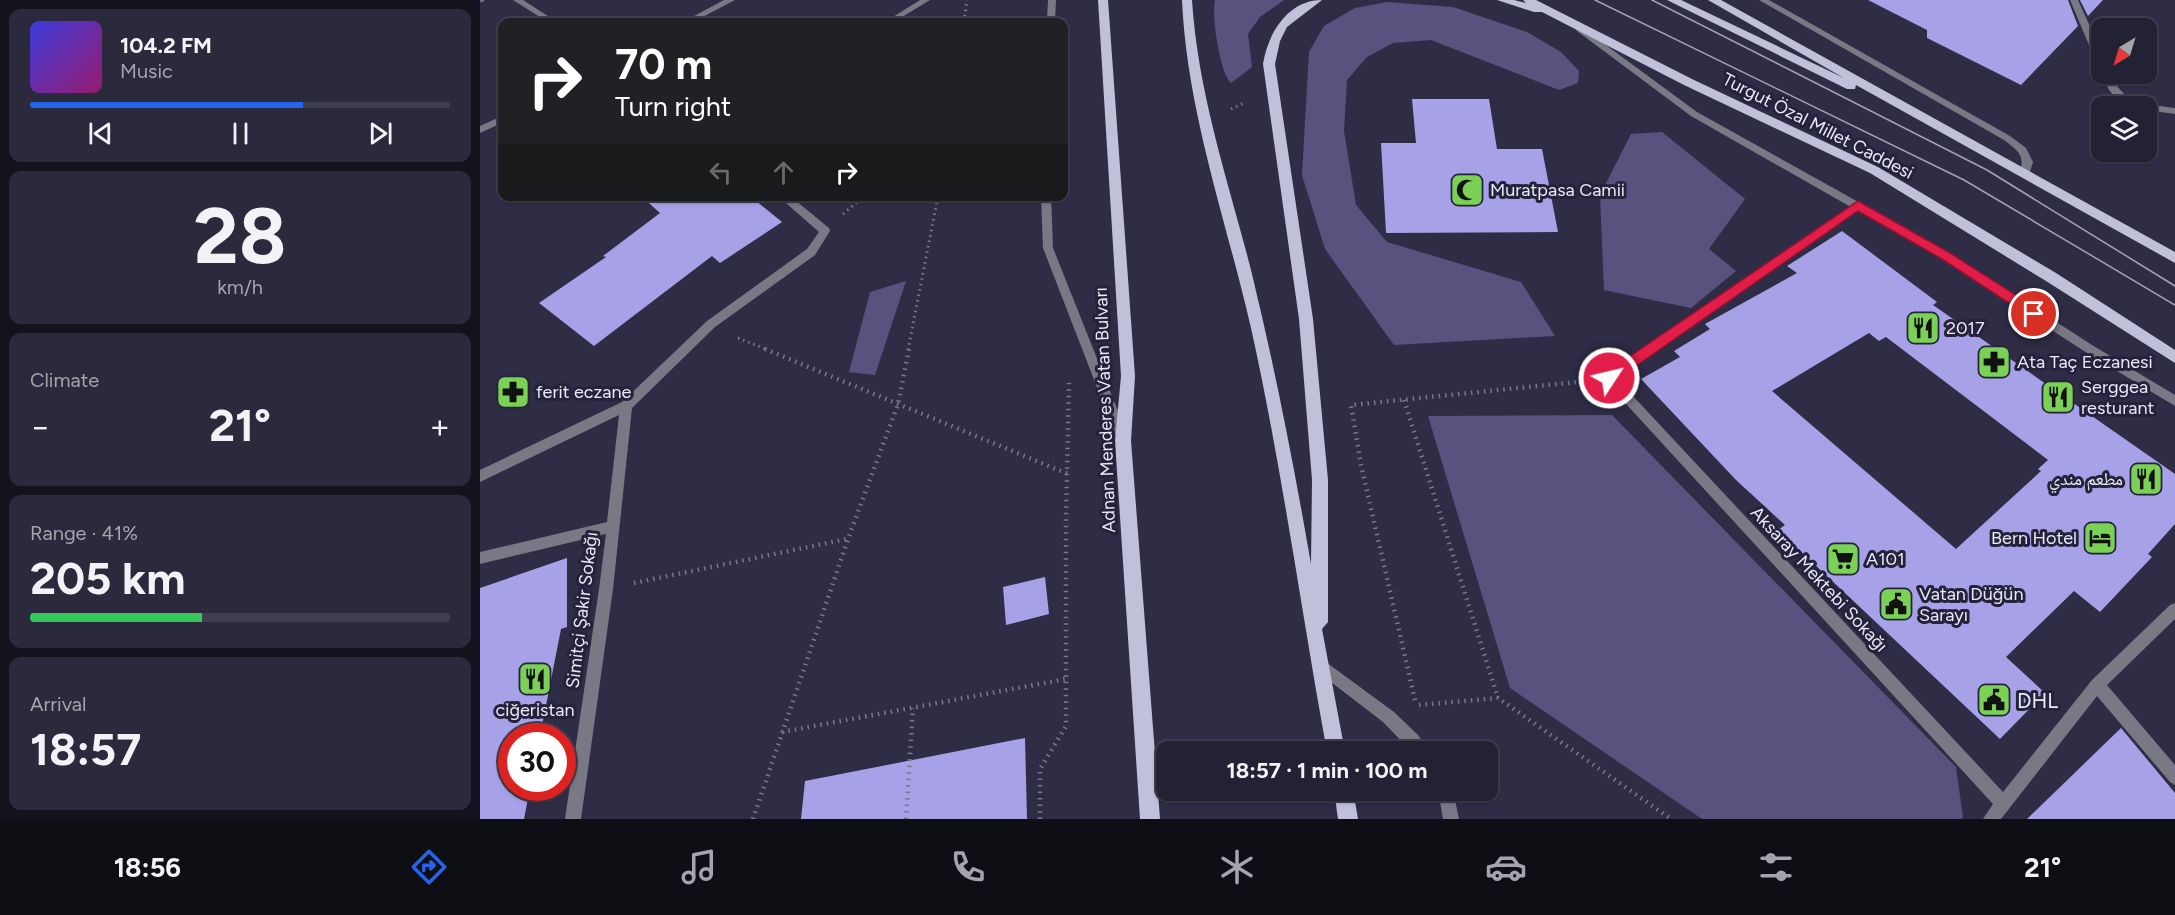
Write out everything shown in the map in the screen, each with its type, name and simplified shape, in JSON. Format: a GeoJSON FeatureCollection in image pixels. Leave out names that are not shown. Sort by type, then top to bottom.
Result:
{"type":"FeatureCollection","features":[{"type":"Feature","properties":{"kind":"main road","name":"Adnan Menderes Vatan Bulvarı"},"geometry":{"type":"LineString","coordinates":[[1103,0],[1107,36],[1114,203],[1128,376],[1124,441],[1150,819]]}},
{"type":"Feature","properties":{"kind":"main road"},"geometry":{"type":"LineString","coordinates":[[1187,0],[1189,47],[1203,122],[1252,303],[1281,440],[1334,741]]}},
{"type":"Feature","properties":{"kind":"main road"},"geometry":{"type":"LineString","coordinates":[[1317,0],[1287,20],[1276,33],[1271,45],[1269,64],[1308,342],[1320,480],[1319,664]]}},
{"type":"Feature","properties":{"kind":"main road"},"geometry":{"type":"LineString","coordinates":[[1502,0],[1567,19]]}},
{"type":"Feature","properties":{"kind":"main road","name":"Turgut Özal Millet Caddesi"},"geometry":{"type":"LineString","coordinates":[[1528,0],[1688,82],[1874,170],[2050,277],[2175,357]]}},
{"type":"Feature","properties":{"kind":"main road"},"geometry":{"type":"LineString","coordinates":[[1672,0],[2008,163]]}},
{"type":"Feature","properties":{"kind":"main road"},"geometry":{"type":"LineString","coordinates":[[1713,0],[2175,258]]}},
{"type":"Feature","properties":{"kind":"main road"},"geometry":{"type":"LineString","coordinates":[[1345,801],[1348,819]]}},
{"type":"Feature","properties":{"kind":"street"},"geometry":{"type":"LineString","coordinates":[[517,0],[546,18]]}},
{"type":"Feature","properties":{"kind":"street"},"geometry":{"type":"LineString","coordinates":[[695,18],[731,0]]}},
{"type":"Feature","properties":{"kind":"street"},"geometry":{"type":"LineString","coordinates":[[895,18],[926,0]]}},
{"type":"Feature","properties":{"kind":"street"},"geometry":{"type":"LineString","coordinates":[[1051,18],[1052,0]]}},
{"type":"Feature","properties":{"kind":"street"},"geometry":{"type":"LineString","coordinates":[[1762,0],[2007,138],[2023,150],[2028,162],[2025,173]]}},
{"type":"Feature","properties":{"kind":"street"},"geometry":{"type":"LineString","coordinates":[[2074,0],[2091,38]]}},
{"type":"Feature","properties":{"kind":"street"},"geometry":{"type":"LineString","coordinates":[[1567,19],[1694,114],[1946,256],[2175,401]]}},
{"type":"Feature","properties":{"kind":"street"},"geometry":{"type":"LineString","coordinates":[[2157,109],[2175,111]]}},
{"type":"Feature","properties":{"kind":"street"},"geometry":{"type":"LineString","coordinates":[[480,130],[498,120]]}},
{"type":"Feature","properties":{"kind":"street"},"geometry":{"type":"LineString","coordinates":[[480,476],[626,406],[711,324],[811,252],[825,231],[789,201]]}},
{"type":"Feature","properties":{"kind":"street"},"geometry":{"type":"LineString","coordinates":[[1046,201],[1048,248],[1124,441]]}},
{"type":"Feature","properties":{"kind":"street"},"geometry":{"type":"LineString","coordinates":[[1609,378],[1858,205]]}},
{"type":"Feature","properties":{"kind":"street","name":"Aksaray Mektebi Sokağı"},"geometry":{"type":"LineString","coordinates":[[1609,378],[2003,804]]}},
{"type":"Feature","properties":{"kind":"street","name":"Simitçi Şakir Sokağı"},"geometry":{"type":"LineString","coordinates":[[573,819],[606,589],[626,406]]}},
{"type":"Feature","properties":{"kind":"street"},"geometry":{"type":"LineString","coordinates":[[480,558],[613,526]]}},
{"type":"Feature","properties":{"kind":"street"},"geometry":{"type":"LineString","coordinates":[[1991,819],[2097,685],[2175,610]]}},
{"type":"Feature","properties":{"kind":"street"},"geometry":{"type":"LineString","coordinates":[[1319,664],[1415,741]]}},
{"type":"Feature","properties":{"kind":"street"},"geometry":{"type":"LineString","coordinates":[[2097,685],[2175,777]]}},
{"type":"Feature","properties":{"kind":"street"},"geometry":{"type":"LineString","coordinates":[[1447,801],[1451,819]]}},
{"type":"Feature","properties":{"kind":"path"},"geometry":{"type":"LineString","coordinates":[[965,18],[967,0]]}},
{"type":"Feature","properties":{"kind":"path"},"geometry":{"type":"LineString","coordinates":[[1203,122],[1272,90]]}},
{"type":"Feature","properties":{"kind":"path"},"geometry":{"type":"LineString","coordinates":[[753,819],[848,539],[898,404],[937,201]]}},
{"type":"Feature","properties":{"kind":"path"},"geometry":{"type":"LineString","coordinates":[[711,324],[729,334],[1068,474]]}},
{"type":"Feature","properties":{"kind":"path"},"geometry":{"type":"LineString","coordinates":[[1400,728],[1416,705],[1361,465],[1351,405],[1609,378]]}},
{"type":"Feature","properties":{"kind":"path"},"geometry":{"type":"LineString","coordinates":[[1040,819],[1040,769],[1066,726],[1066,520],[1070,381]]}},
{"type":"Feature","properties":{"kind":"path"},"geometry":{"type":"LineString","coordinates":[[1404,400],[1498,698],[1671,819]]}},
{"type":"Feature","properties":{"kind":"path"},"geometry":{"type":"LineString","coordinates":[[606,589],[848,539]]}},
{"type":"Feature","properties":{"kind":"path"},"geometry":{"type":"LineString","coordinates":[[782,732],[1066,680]]}},
{"type":"Feature","properties":{"kind":"path"},"geometry":{"type":"LineString","coordinates":[[1416,705],[1498,698]]}},
{"type":"Feature","properties":{"kind":"path"},"geometry":{"type":"LineString","coordinates":[[906,819],[913,708]]}},
{"type":"Feature","properties":{"kind":"shaded area"},"geometry":{"type":"Polygon","coordinates":[[[1215,0],[1284,0],[1260,17],[1248,34],[1252,67],[1231,83],[1223,68],[1217,43],[1214,18],[1215,0]]]}},
{"type":"Feature","properties":{"kind":"shaded area"},"geometry":{"type":"Polygon","coordinates":[[[1387,2],[1453,7],[1527,32],[1561,52],[1579,71],[1578,83],[1559,90],[1431,40],[1393,43],[1367,57],[1347,80],[1344,131],[1356,205],[1387,242],[1521,282],[1555,336],[1394,345],[1325,249],[1302,175],[1309,52],[1324,26],[1355,8],[1387,2]]]}},
{"type":"Feature","properties":{"kind":"shaded area"},"geometry":{"type":"Polygon","coordinates":[[[1662,132],[1745,199],[1709,249],[1736,271],[1691,308],[1604,290],[1600,195],[1631,134],[1662,132]]]}},
{"type":"Feature","properties":{"kind":"shaded area"},"geometry":{"type":"Polygon","coordinates":[[[906,281],[875,375],[849,372],[870,292],[906,281]]]}},
{"type":"Feature","properties":{"kind":"shaded area"},"geometry":{"type":"Polygon","coordinates":[[[1612,415],[1956,767],[1963,817],[1961,819],[1702,819],[1510,688],[1428,416],[1612,415]]]}},
{"type":"Feature","properties":{"kind":"building"},"geometry":{"type":"Polygon","coordinates":[[[1868,0],[2068,0],[2078,26],[2021,85],[1927,38],[1927,30],[1868,0]]]}},
{"type":"Feature","properties":{"kind":"building"},"geometry":{"type":"Polygon","coordinates":[[[2080,0],[2103,0],[2088,16],[2080,0]]]}},
{"type":"Feature","properties":{"kind":"building","name":"Muratpasa Camii"},"geometry":{"type":"Polygon","coordinates":[[[1412,99],[1489,99],[1497,149],[1542,149],[1558,232],[1386,233],[1381,143],[1416,143],[1412,99]]]}},
{"type":"Feature","properties":{"kind":"building"},"geometry":{"type":"Polygon","coordinates":[[[647,201],[756,201],[782,222],[720,263],[712,256],[594,346],[539,303],[606,257],[603,256],[660,213],[647,201]]]}},
{"type":"Feature","properties":{"kind":"building"},"geometry":{"type":"Polygon","coordinates":[[[1842,231],[1937,302],[1933,305],[2175,474],[2175,524],[2148,554],[2152,557],[2100,612],[2074,591],[2006,657],[2045,693],[2000,739],[1778,530],[1785,525],[1736,480],[1641,379],[1680,357],[1674,351],[1710,329],[1705,324],[1797,273],[1787,266],[1842,231]],[[1869,333],[1772,391],[1956,549],[2041,471],[2038,469],[2048,460],[1886,337],[1879,341],[1869,333]]]}},
{"type":"Feature","properties":{"kind":"building"},"geometry":{"type":"Polygon","coordinates":[[[567,558],[567,627],[561,629],[543,723],[498,723],[498,801],[527,801],[524,819],[480,819],[480,588],[567,558]]]}},
{"type":"Feature","properties":{"kind":"building"},"geometry":{"type":"Polygon","coordinates":[[[1045,577],[1049,614],[1006,625],[1003,587],[1045,577]]]}},
{"type":"Feature","properties":{"kind":"building"},"geometry":{"type":"Polygon","coordinates":[[[2121,728],[2175,793],[2175,819],[2027,819],[2121,728]]]}},
{"type":"Feature","properties":{"kind":"building"},"geometry":{"type":"Polygon","coordinates":[[[1025,738],[1027,819],[801,819],[805,781],[1025,738]]]}},
{"type":"Feature","properties":{"kind":"tram line"},"geometry":{"type":"LineString","coordinates":[[1595,0],[1964,180],[2175,305]]}},
{"type":"Feature","properties":{"kind":"tram line"},"geometry":{"type":"LineString","coordinates":[[1652,0],[1987,170],[2175,286]]}},
{"type":"Feature","properties":{"kind":"place","name":"Muratpasa Camii"},"geometry":{"type":"Point","coordinates":[1467,190]}},
{"type":"Feature","properties":{"kind":"place","name":"2017"},"geometry":{"type":"Point","coordinates":[1923,328]}},
{"type":"Feature","properties":{"kind":"place","name":"Ata Taç Eczanesi"},"geometry":{"type":"Point","coordinates":[1994,362]}},
{"type":"Feature","properties":{"kind":"place","name":"ferit eczane"},"geometry":{"type":"Point","coordinates":[513,392]}},
{"type":"Feature","properties":{"kind":"place","name":"Serggea resturant"},"geometry":{"type":"Point","coordinates":[2058,397]}},
{"type":"Feature","properties":{"kind":"place","name":"مطعم مندي"},"geometry":{"type":"Point","coordinates":[2146,479]}},
{"type":"Feature","properties":{"kind":"place","name":"Bern Hotel"},"geometry":{"type":"Point","coordinates":[2100,538]}},
{"type":"Feature","properties":{"kind":"place","name":"A101"},"geometry":{"type":"Point","coordinates":[1843,559]}},
{"type":"Feature","properties":{"kind":"place","name":"Vatan Düğün Sarayı"},"geometry":{"type":"Point","coordinates":[1896,604]}},
{"type":"Feature","properties":{"kind":"place","name":"ciğeristan"},"geometry":{"type":"Point","coordinates":[535,679]}},
{"type":"Feature","properties":{"kind":"place","name":"DHL"},"geometry":{"type":"Point","coordinates":[1994,700]}},
{"type":"Feature","properties":{"kind":"route"},"geometry":{"type":"LineString","coordinates":[[1609,378],[1858,205],[1946,256],[2034,314]]}}]}
